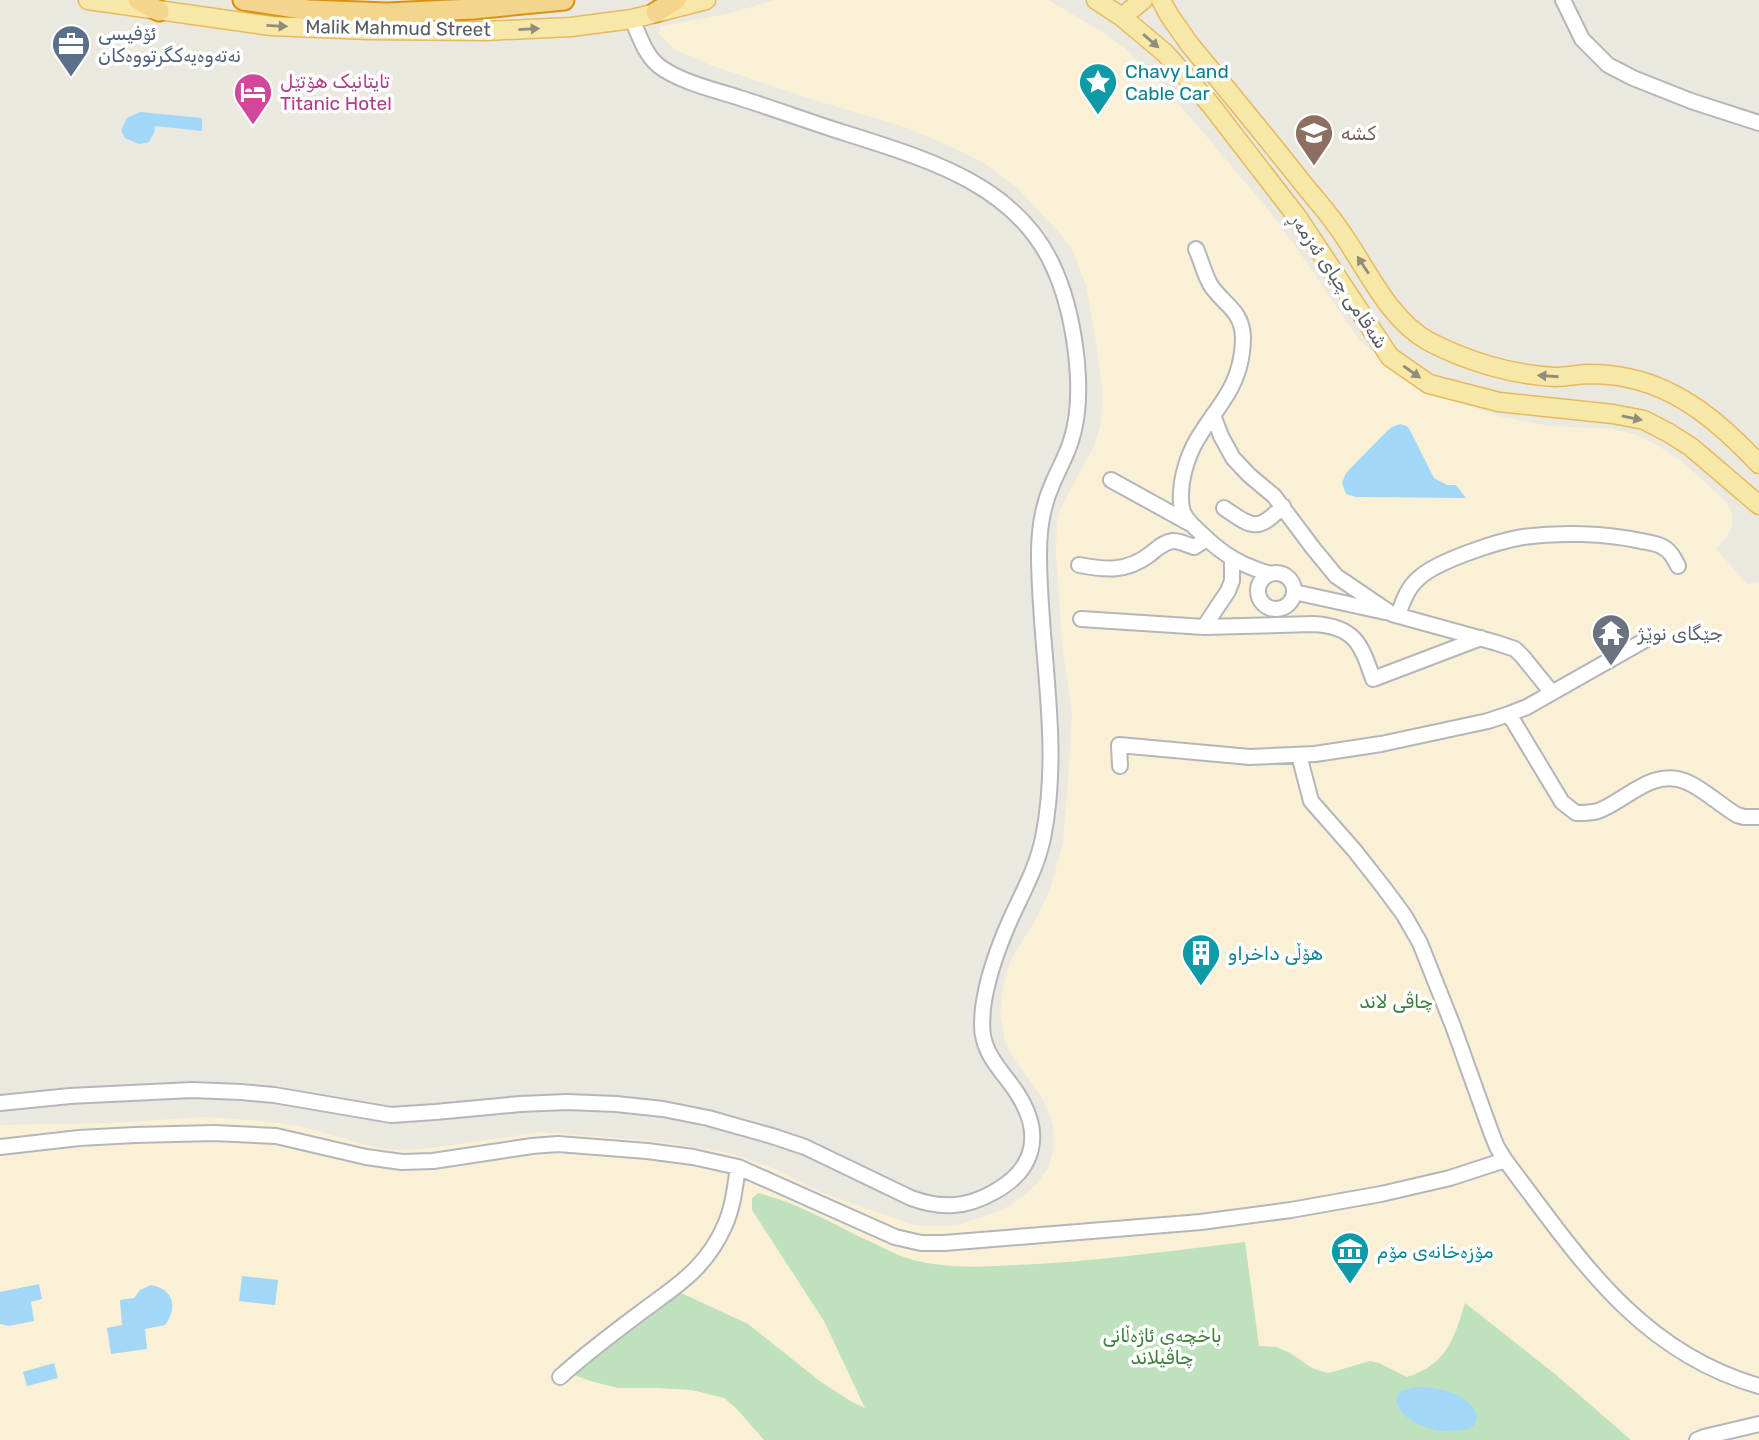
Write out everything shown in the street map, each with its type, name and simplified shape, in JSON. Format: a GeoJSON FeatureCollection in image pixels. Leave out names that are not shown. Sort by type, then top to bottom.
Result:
{"type":"FeatureCollection","features":[{"type":"Feature","properties":{"kind":"highway"},"geometry":{"type":"LineString","coordinates":[[138,0],[159,11]]}},
{"type":"Feature","properties":{"kind":"highway"},"geometry":{"type":"LineString","coordinates":[[243,0],[308,10],[387,13],[473,9],[564,0]]}},
{"type":"Feature","properties":{"kind":"highway"},"geometry":{"type":"LineString","coordinates":[[656,12],[676,0]]}},
{"type":"Feature","properties":{"kind":"main road","name":"Malik Mahmud Street"},"geometry":{"type":"LineString","coordinates":[[88,0],[271,26],[485,31],[571,27],[632,19],[706,0]]}},
{"type":"Feature","properties":{"kind":"main road","name":"شەقامی چیای ئەزمەڕ"},"geometry":{"type":"LineString","coordinates":[[1096,0],[1122,17],[1165,53],[1210,104],[1298,218],[1390,357],[1429,384],[1499,402],[1613,414],[1644,420],[1690,447],[1759,505]]}},
{"type":"Feature","properties":{"kind":"main road"},"geometry":{"type":"LineString","coordinates":[[1122,17],[1143,0]]}},
{"type":"Feature","properties":{"kind":"main road","name":"شەقامی چیای ئەزمەڕ"},"geometry":{"type":"LineString","coordinates":[[1161,0],[1190,45],[1337,226],[1390,307],[1412,330],[1470,359],[1506,370],[1556,377],[1586,374],[1630,378],[1663,390],[1694,407],[1728,432],[1759,464]]}},
{"type":"Feature","properties":{"kind":"street"},"geometry":{"type":"LineString","coordinates":[[1563,0],[1583,39],[1608,65],[1690,101],[1759,123]]}},
{"type":"Feature","properties":{"kind":"street"},"geometry":{"type":"LineString","coordinates":[[0,1103],[192,1090],[274,1095],[390,1115],[567,1102],[663,1109],[708,1118],[805,1147],[911,1198],[942,1206],[967,1203],[993,1193],[1016,1176],[1025,1165],[1033,1139],[1031,1122],[1026,1107],[988,1051],[983,1036],[982,1019],[991,969],[1009,921],[1039,856],[1050,780],[1050,725],[1040,577],[1041,516],[1075,429],[1078,396],[1073,340],[1057,275],[1029,227],[983,189],[961,176],[902,151],[700,85],[667,71],[650,58],[632,19]]}},
{"type":"Feature","properties":{"kind":"street"},"geometry":{"type":"LineString","coordinates":[[1196,249],[1209,283],[1238,316],[1243,334],[1242,354],[1229,392],[1194,442],[1183,477],[1182,511],[1207,540],[1232,560],[1270,574],[1278,573],[1289,579],[1293,584],[1292,601],[1282,609],[1270,609],[1261,603],[1257,591],[1261,580],[1270,574]]}},
{"type":"Feature","properties":{"kind":"street"},"geometry":{"type":"LineString","coordinates":[[1213,415],[1233,458],[1283,506],[1336,576],[1395,614]]}},
{"type":"Feature","properties":{"kind":"street"},"geometry":{"type":"LineString","coordinates":[[1111,480],[1191,524]]}},
{"type":"Feature","properties":{"kind":"street"},"geometry":{"type":"LineString","coordinates":[[1224,508],[1244,522],[1255,525],[1268,520],[1283,506]]}},
{"type":"Feature","properties":{"kind":"street"},"geometry":{"type":"LineString","coordinates":[[1395,614],[1412,585],[1427,572],[1490,545],[1524,537],[1584,535],[1630,538],[1661,546],[1670,553],[1678,566]]}},
{"type":"Feature","properties":{"kind":"street"},"geometry":{"type":"LineString","coordinates":[[1079,565],[1117,569],[1144,558],[1164,543],[1176,541],[1194,547],[1207,540]]}},
{"type":"Feature","properties":{"kind":"street"},"geometry":{"type":"LineString","coordinates":[[1204,627],[1228,591],[1232,581],[1232,560]]}},
{"type":"Feature","properties":{"kind":"street"},"geometry":{"type":"LineString","coordinates":[[1294,592],[1395,614],[1515,649],[1552,693]]}},
{"type":"Feature","properties":{"kind":"street"},"geometry":{"type":"LineString","coordinates":[[1081,619],[1204,627],[1313,624],[1337,627],[1353,637],[1358,644],[1373,679],[1481,638]]}},
{"type":"Feature","properties":{"kind":"street"},"geometry":{"type":"LineString","coordinates":[[1120,766],[1119,745],[1250,757],[1299,755],[1381,744],[1488,721],[1527,707],[1647,639]]}},
{"type":"Feature","properties":{"kind":"street"},"geometry":{"type":"LineString","coordinates":[[1508,714],[1562,802],[1576,813],[1597,811],[1650,783],[1675,779],[1694,786],[1737,815],[1757,816]]}},
{"type":"Feature","properties":{"kind":"street"},"geometry":{"type":"LineString","coordinates":[[1299,755],[1311,801],[1384,888],[1420,943],[1491,1132],[1505,1160],[1577,1256],[1629,1312],[1653,1333],[1696,1361],[1718,1372],[1759,1386]]}},
{"type":"Feature","properties":{"kind":"street"},"geometry":{"type":"LineString","coordinates":[[0,1147],[124,1135],[226,1134],[276,1136],[366,1157],[402,1162],[433,1161],[520,1147],[558,1144],[648,1151],[738,1167],[895,1237],[944,1243],[1201,1222],[1291,1210],[1450,1178],[1505,1160]]}},
{"type":"Feature","properties":{"kind":"street"},"geometry":{"type":"LineString","coordinates":[[560,1377],[587,1353],[679,1285],[701,1264],[715,1245],[726,1222],[738,1167]]}},
{"type":"Feature","properties":{"kind":"street"},"geometry":{"type":"LineString","coordinates":[[1697,1440],[1759,1424]]}},
{"type":"Feature","properties":{"kind":"shaded area","name":"چاڤی لاند"},"geometry":{"type":"Polygon","coordinates":[[[775,0],[1048,0],[1125,48],[1173,97],[1266,207],[1360,341],[1412,385],[1498,416],[1549,426],[1612,429],[1637,435],[1682,461],[1726,502],[1732,514],[1732,526],[1727,537],[1716,549],[1747,584],[1759,582],[1759,1440],[0,1440],[0,1125],[109,1123],[208,1117],[300,1126],[393,1150],[424,1149],[541,1132],[655,1141],[730,1153],[775,1169],[820,1192],[911,1224],[926,1226],[961,1224],[1002,1210],[1024,1196],[1048,1168],[1054,1147],[1053,1125],[1042,1098],[1011,1054],[1000,1014],[1003,987],[1011,960],[1050,889],[1063,843],[1072,712],[1062,645],[1056,553],[1057,521],[1059,512],[1094,446],[1102,409],[1102,389],[1086,285],[1073,251],[1058,231],[1017,188],[984,163],[908,128],[710,65],[676,50],[659,34],[661,26],[727,14],[775,0]]]}},
{"type":"Feature","properties":{"kind":"green space","name":"باخچەی ئاژەڵانی چاڤیلاند"},"geometry":{"type":"Polygon","coordinates":[[[758,1193],[802,1208],[910,1259],[949,1266],[1073,1261],[1245,1242],[1259,1346],[1276,1347],[1312,1368],[1328,1373],[1370,1361],[1407,1377],[1421,1372],[1447,1349],[1465,1303],[1555,1374],[1631,1440],[764,1440],[724,1398],[692,1390],[618,1388],[572,1374],[679,1292],[748,1324],[821,1382],[865,1408],[824,1321],[752,1210],[752,1198],[758,1193]]]}},
{"type":"Feature","properties":{"kind":"water"},"geometry":{"type":"Polygon","coordinates":[[[140,112],[202,118],[202,131],[155,126],[149,142],[139,144],[125,138],[121,130],[127,118],[140,112]]]}},
{"type":"Feature","properties":{"kind":"water"},"geometry":{"type":"Polygon","coordinates":[[[1400,424],[1407,426],[1411,432],[1434,478],[1447,485],[1456,485],[1466,498],[1356,497],[1346,494],[1342,483],[1346,473],[1387,431],[1400,424]]]}},
{"type":"Feature","properties":{"kind":"water"},"geometry":{"type":"Polygon","coordinates":[[[242,1276],[278,1280],[275,1305],[239,1301],[242,1276]]]}},
{"type":"Feature","properties":{"kind":"water"},"geometry":{"type":"Polygon","coordinates":[[[39,1284],[42,1299],[31,1302],[34,1321],[9,1326],[0,1324],[0,1292],[39,1284]]]}},
{"type":"Feature","properties":{"kind":"water"},"geometry":{"type":"Polygon","coordinates":[[[151,1285],[165,1291],[172,1300],[169,1319],[165,1325],[145,1329],[147,1349],[111,1354],[107,1328],[122,1325],[120,1300],[134,1298],[140,1290],[151,1285]]]}},
{"type":"Feature","properties":{"kind":"water"},"geometry":{"type":"Polygon","coordinates":[[[54,1363],[58,1378],[27,1386],[23,1372],[54,1363]]]}},
{"type":"Feature","properties":{"kind":"water"},"geometry":{"type":"Polygon","coordinates":[[[1416,1387],[1441,1390],[1464,1399],[1476,1413],[1477,1419],[1473,1426],[1464,1430],[1441,1431],[1406,1417],[1396,1399],[1401,1391],[1416,1387]]]}},
{"type":"Feature","properties":{"kind":"place","name":"ئۆفیسی نەتەوەیەکگرتووەکان"},"geometry":{"type":"Point","coordinates":[71,78]}},
{"type":"Feature","properties":{"kind":"place","name":"Chavy Land Cable Car"},"geometry":{"type":"Point","coordinates":[1098,116]}},
{"type":"Feature","properties":{"kind":"place","name":"تایتانیک هۆتێل Titanic Hotel"},"geometry":{"type":"Point","coordinates":[253,126]}},
{"type":"Feature","properties":{"kind":"place","name":"كشه"},"geometry":{"type":"Point","coordinates":[1314,167]}},
{"type":"Feature","properties":{"kind":"place","name":"جێگای نوێژ"},"geometry":{"type":"Point","coordinates":[1611,667]}},
{"type":"Feature","properties":{"kind":"place","name":"هۆڵی داخراو"},"geometry":{"type":"Point","coordinates":[1201,987]}},
{"type":"Feature","properties":{"kind":"place","name":"مۆزەخانەی مۆم"},"geometry":{"type":"Point","coordinates":[1350,1285]}}]}
